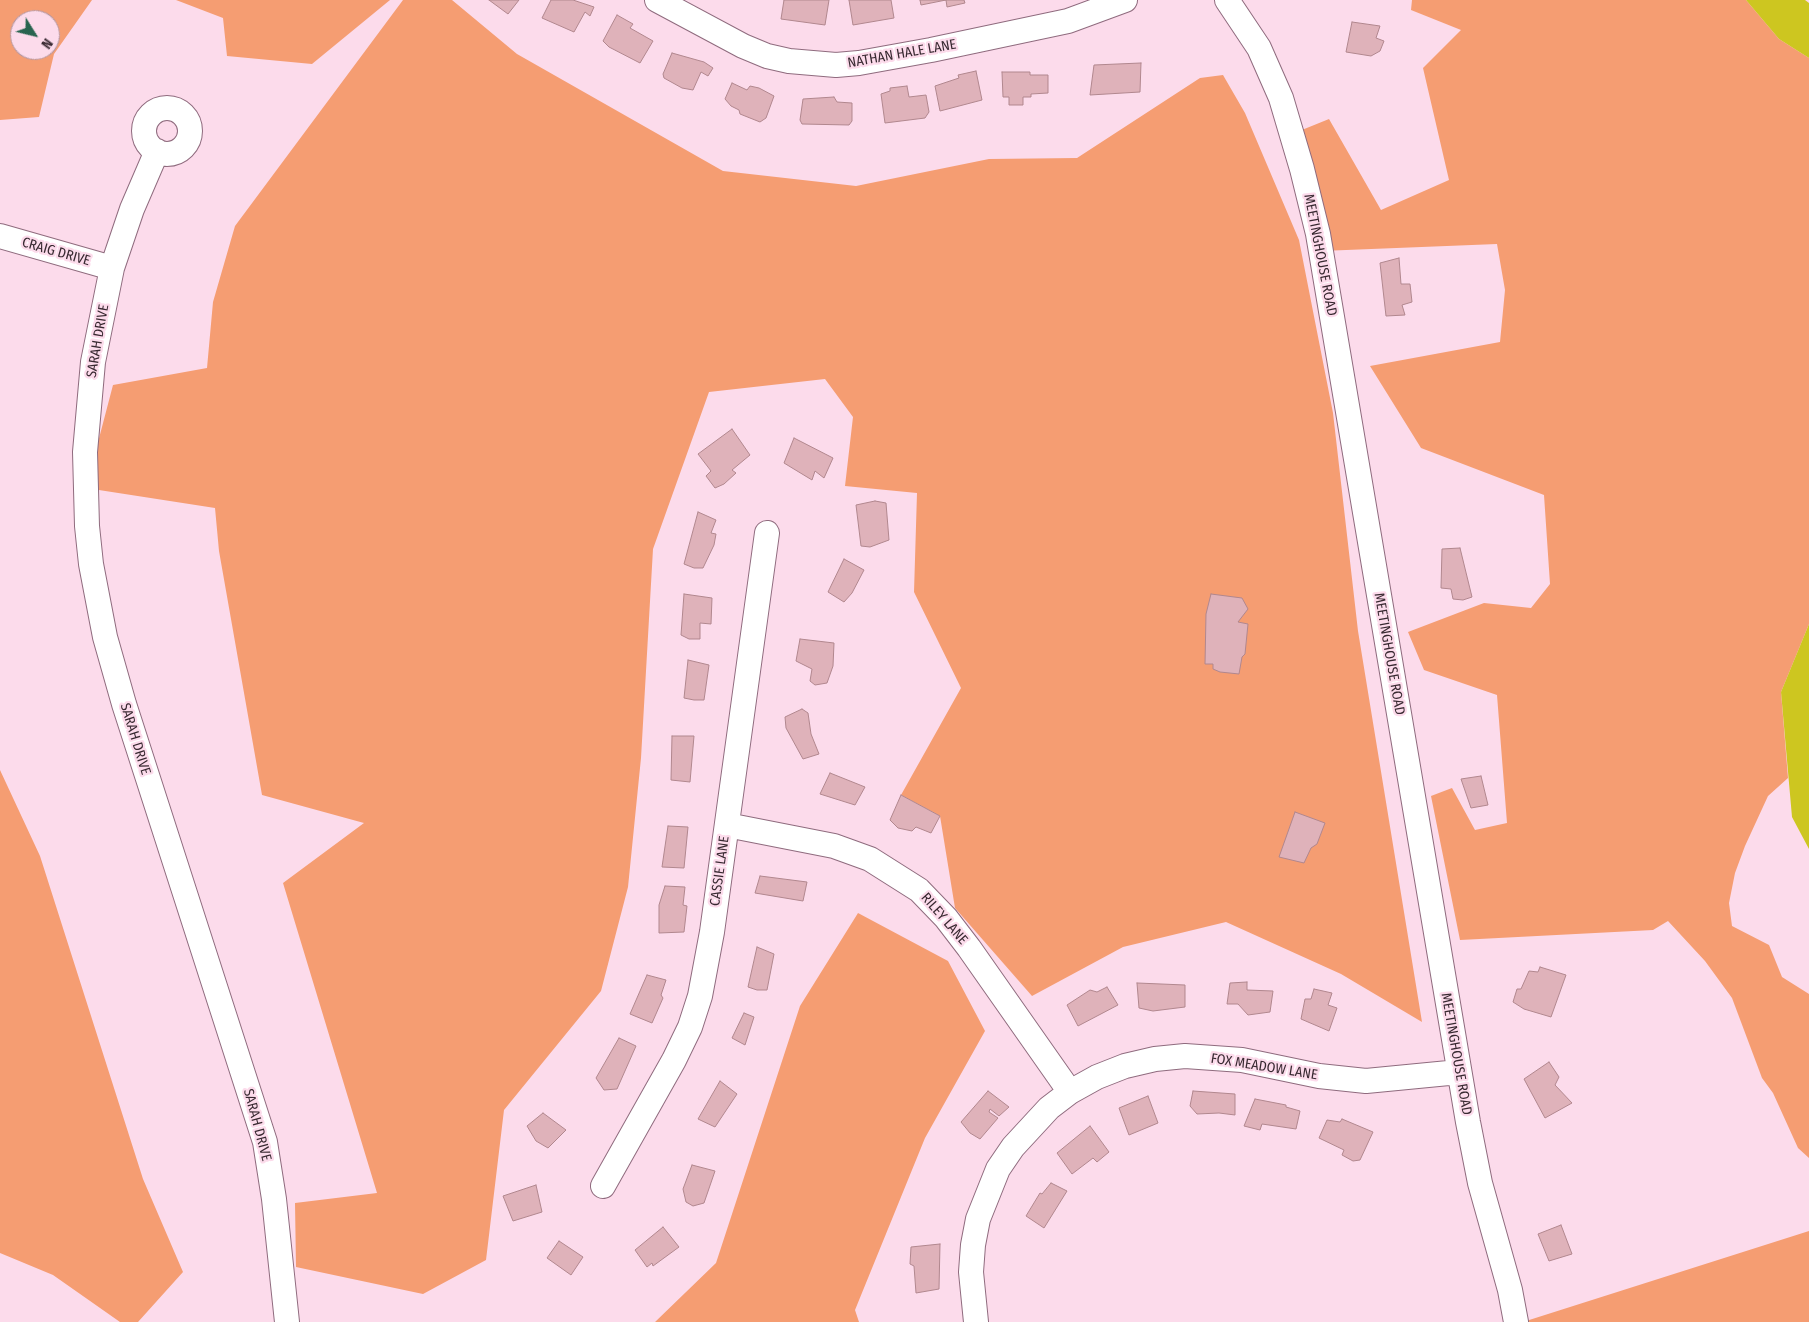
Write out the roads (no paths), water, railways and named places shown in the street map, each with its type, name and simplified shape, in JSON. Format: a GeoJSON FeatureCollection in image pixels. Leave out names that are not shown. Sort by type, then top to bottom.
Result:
{"type":"FeatureCollection","features":[{"type":"Feature","properties":{"kind":"street","name":"NATHAN HALE LANE"},"geometry":{"type":"LineString","coordinates":[[657,0],[743,46],[767,56],[789,61],[836,65],[859,63],[932,50],[1068,21],[1125,0]]}},
{"type":"Feature","properties":{"kind":"street","name":"MEETINGHOUSE ROAD"},"geometry":{"type":"LineString","coordinates":[[1227,0],[1259,48],[1281,98],[1302,168],[1318,234],[1459,1072],[1480,1183],[1510,1290],[1516,1322]]}},
{"type":"Feature","properties":{"kind":"street","name":"SARAH DRIVE"},"geometry":{"type":"LineString","coordinates":[[156,151],[132,209],[112,268],[93,362],[86,442],[87,526],[97,600],[126,712],[265,1142],[274,1198],[287,1322]]}},
{"type":"Feature","properties":{"kind":"street","name":"CRAIG DRIVE"},"geometry":{"type":"LineString","coordinates":[[0,236],[112,268]]}},
{"type":"Feature","properties":{"kind":"street","name":"CASSIE LANE"},"geometry":{"type":"LineString","coordinates":[[603,1186],[674,1060],[692,1019],[707,964],[767,533]]}},
{"type":"Feature","properties":{"kind":"street","name":"RILEY LANE"},"geometry":{"type":"LineString","coordinates":[[727,825],[834,846],[870,859],[919,890],[946,918],[969,948],[1070,1092]]}},
{"type":"Feature","properties":{"kind":"street","name":"FOX MEADOW LANE"},"geometry":{"type":"LineString","coordinates":[[976,1322],[972,1298],[973,1245],[987,1194],[998,1170],[1012,1147],[1042,1114],[1070,1092],[1096,1077],[1125,1066],[1154,1059],[1185,1056],[1242,1060],[1319,1076],[1366,1081],[1459,1072]]}}]}
